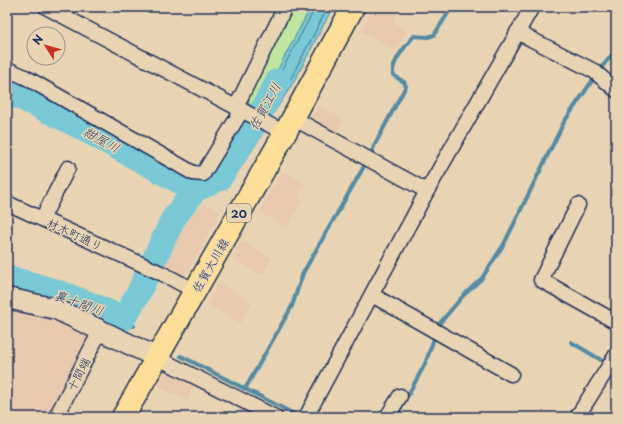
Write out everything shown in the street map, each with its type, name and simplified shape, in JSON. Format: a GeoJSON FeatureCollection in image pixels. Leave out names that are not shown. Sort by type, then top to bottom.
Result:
{"type":"FeatureCollection","features":[{"type":"Feature","properties":{"kind":"main road","name":"佐賀大川線"},"geometry":{"type":"LineString","coordinates":[[123,417],[289,125],[353,7]]}},
{"type":"Feature","properties":{"kind":"street"},"geometry":{"type":"LineString","coordinates":[[46,7],[265,122],[289,125],[369,160],[427,191]]}},
{"type":"Feature","properties":{"kind":"street"},"geometry":{"type":"LineString","coordinates":[[7,69],[25,77],[193,173],[203,174],[241,110],[285,7]]}},
{"type":"Feature","properties":{"kind":"street"},"geometry":{"type":"LineString","coordinates":[[307,416],[427,191],[532,7]]}},
{"type":"Feature","properties":{"kind":"street"},"geometry":{"type":"LineString","coordinates":[[517,32],[597,74],[616,90]]}},
{"type":"Feature","properties":{"kind":"street"},"geometry":{"type":"LineString","coordinates":[[42,219],[68,168]]}},
{"type":"Feature","properties":{"kind":"street","name":"材木町通り"},"geometry":{"type":"LineString","coordinates":[[7,202],[163,274],[195,291]]}},
{"type":"Feature","properties":{"kind":"street"},"geometry":{"type":"LineString","coordinates":[[578,205],[541,280],[616,320]]}},
{"type":"Feature","properties":{"kind":"street"},"geometry":{"type":"LineString","coordinates":[[372,295],[511,374]]}},
{"type":"Feature","properties":{"kind":"street"},"geometry":{"type":"LineString","coordinates":[[7,298],[56,309],[275,417]]}},
{"type":"Feature","properties":{"kind":"street","name":"十間端"},"geometry":{"type":"LineString","coordinates":[[56,417],[100,331]]}},
{"type":"Feature","properties":{"kind":"street"},"geometry":{"type":"LineString","coordinates":[[577,417],[612,362]]}},
{"type":"Feature","properties":{"kind":"street"},"geometry":{"type":"LineString","coordinates":[[387,417],[400,396]]}},
{"type":"Feature","properties":{"kind":"shaded area"},"geometry":{"type":"Polygon","coordinates":[[[374,7],[401,7],[393,22],[407,30],[395,50],[361,31],[374,7]]]}},
{"type":"Feature","properties":{"kind":"shaded area"},"geometry":{"type":"Polygon","coordinates":[[[318,105],[344,120],[335,137],[309,122],[318,105]]]}},
{"type":"Feature","properties":{"kind":"shaded area"},"geometry":{"type":"Polygon","coordinates":[[[282,171],[305,184],[298,196],[303,200],[287,228],[259,212],[282,171]]]}},
{"type":"Feature","properties":{"kind":"shaded area"},"geometry":{"type":"Polygon","coordinates":[[[206,204],[221,212],[183,281],[161,270],[177,235],[192,213],[206,204]]]}},
{"type":"Feature","properties":{"kind":"shaded area"},"geometry":{"type":"Polygon","coordinates":[[[242,241],[272,258],[262,275],[232,258],[242,241]]]}},
{"type":"Feature","properties":{"kind":"shaded area"},"geometry":{"type":"Polygon","coordinates":[[[218,283],[252,302],[241,323],[207,304],[218,283]]]}},
{"type":"Feature","properties":{"kind":"shaded area"},"geometry":{"type":"Polygon","coordinates":[[[7,308],[46,318],[73,328],[88,337],[89,342],[52,417],[10,417],[7,415],[7,308]]]}},
{"type":"Feature","properties":{"kind":"shaded area"},"geometry":{"type":"Polygon","coordinates":[[[170,367],[197,381],[187,401],[158,386],[170,367]]]}},
{"type":"Feature","properties":{"kind":"green space"},"geometry":{"type":"Polygon","coordinates":[[[295,7],[311,7],[261,101],[254,107],[248,103],[252,87],[295,7]]]}},
{"type":"Feature","properties":{"kind":"water","name":"佐賀江川"},"geometry":{"type":"Polygon","coordinates":[[[311,7],[333,7],[295,80],[272,116],[254,107],[261,101],[311,7]]]}},
{"type":"Feature","properties":{"kind":"waterway"},"geometry":{"type":"LineString","coordinates":[[245,389],[292,306],[303,273],[370,156],[406,86],[404,82],[393,75],[394,65],[397,59],[414,36],[428,37],[434,35],[452,7]]}},
{"type":"Feature","properties":{"kind":"waterway"},"geometry":{"type":"LineString","coordinates":[[396,417],[425,364],[439,324],[463,296],[482,278],[504,244],[564,122],[601,68],[616,50]]}},
{"type":"Feature","properties":{"kind":"waterway"},"geometry":{"type":"LineString","coordinates":[[7,278],[66,296],[123,319],[138,294],[173,219],[195,190],[219,179],[250,132],[278,81]]}},
{"type":"Feature","properties":{"kind":"waterway","name":"紺屋川"},"geometry":{"type":"LineString","coordinates":[[7,91],[73,123],[195,190]]}},
{"type":"Feature","properties":{"kind":"waterway"},"geometry":{"type":"LineString","coordinates":[[123,319],[134,326]]}},
{"type":"Feature","properties":{"kind":"waterway"},"geometry":{"type":"LineString","coordinates":[[571,342],[616,369]]}},
{"type":"Feature","properties":{"kind":"waterway"},"geometry":{"type":"LineString","coordinates":[[181,356],[300,417]]}},
{"type":"Feature","properties":{"kind":"waterway"},"geometry":{"type":"LineString","coordinates":[[399,413],[403,417]]}},
{"type":"Feature","properties":{"kind":"water label","name":"裏十間川"},"geometry":{"type":"Point","coordinates":[79,302]}}]}
